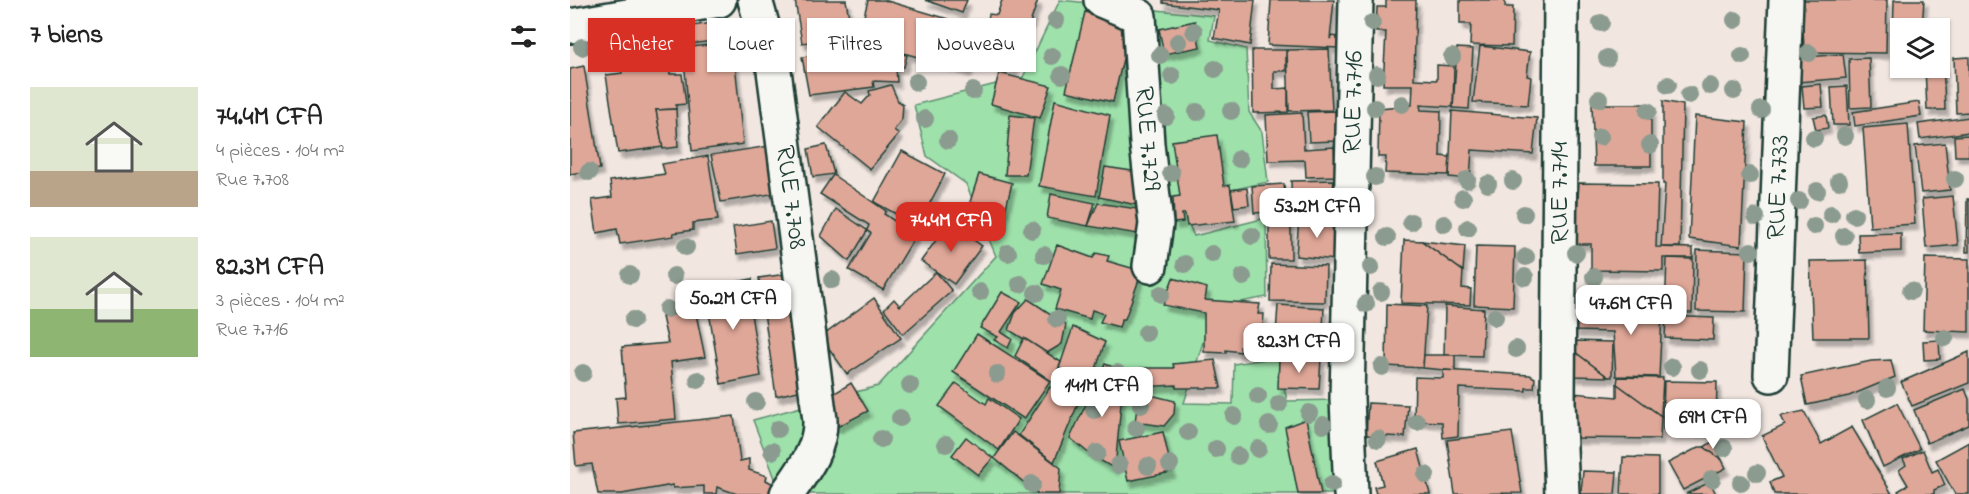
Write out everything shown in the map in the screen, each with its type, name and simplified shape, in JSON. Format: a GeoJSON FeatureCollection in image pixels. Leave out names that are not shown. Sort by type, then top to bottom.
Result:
{"type":"FeatureCollection","features":[{"type":"Feature","properties":{"kind":"street"},"geometry":{"type":"LineString","coordinates":[[570,26],[719,0]]}},
{"type":"Feature","properties":{"kind":"street","name":"RUE 7.708"},"geometry":{"type":"LineString","coordinates":[[755,0],[772,63],[820,420],[820,432],[812,457],[787,494]]}},
{"type":"Feature","properties":{"kind":"street","name":"RUE 7.729"},"geometry":{"type":"LineString","coordinates":[[1101,0],[1139,16],[1156,224],[1150,266]]}},
{"type":"Feature","properties":{"kind":"street","name":"RUE 7.716"},"geometry":{"type":"LineString","coordinates":[[1351,494],[1347,398],[1356,0]]}},
{"type":"Feature","properties":{"kind":"street","name":"RUE 7.714"},"geometry":{"type":"LineString","coordinates":[[1561,0],[1558,403],[1562,494]]}},
{"type":"Feature","properties":{"kind":"street","name":"RUE 7.733"},"geometry":{"type":"LineString","coordinates":[[1771,375],[1786,0]]}},
{"type":"Feature","properties":{"kind":"green space"},"geometry":{"type":"Polygon","coordinates":[[[1060,0],[1214,16],[1210,40],[1246,49],[1249,112],[1262,132],[1268,182],[1179,201],[1194,236],[1266,218],[1267,297],[1214,307],[1184,403],[1233,404],[1234,364],[1278,357],[1287,401],[1336,400],[1348,494],[781,494],[753,420],[878,386],[996,256],[966,184],[927,156],[914,105],[1023,77],[1025,72],[1036,72],[1036,50],[1060,0]]]}},
{"type":"Feature","properties":{"kind":"building"},"geometry":{"type":"Polygon","coordinates":[[[795,0],[846,0],[849,18],[807,18],[807,42],[802,43],[795,0]]]}},
{"type":"Feature","properties":{"kind":"building"},"geometry":{"type":"Polygon","coordinates":[[[868,0],[884,0],[945,18],[916,18],[916,56],[904,53],[904,18],[864,18],[868,0]]]}},
{"type":"Feature","properties":{"kind":"building"},"geometry":{"type":"Polygon","coordinates":[[[925,0],[967,0],[962,13],[925,0]]]}},
{"type":"Feature","properties":{"kind":"building"},"geometry":{"type":"Polygon","coordinates":[[[1002,0],[1038,0],[1032,18],[988,18],[989,14],[997,15],[1002,0]]]}},
{"type":"Feature","properties":{"kind":"building"},"geometry":{"type":"Polygon","coordinates":[[[1163,0],[1255,0],[1250,45],[1214,38],[1219,10],[1163,3],[1163,0]]]}},
{"type":"Feature","properties":{"kind":"building"},"geometry":{"type":"Polygon","coordinates":[[[1271,0],[1334,0],[1330,39],[1332,36],[1339,37],[1339,48],[1268,45],[1271,0]]]}},
{"type":"Feature","properties":{"kind":"building"},"geometry":{"type":"Polygon","coordinates":[[[1386,0],[1416,0],[1414,79],[1437,80],[1437,65],[1454,66],[1453,107],[1420,105],[1421,110],[1441,111],[1440,156],[1450,157],[1449,175],[1385,173],[1386,157],[1378,157],[1379,108],[1412,105],[1413,85],[1383,85],[1386,32],[1376,32],[1377,7],[1386,7],[1386,0]]]}},
{"type":"Feature","properties":{"kind":"building"},"geometry":{"type":"Polygon","coordinates":[[[1460,0],[1505,0],[1505,7],[1513,7],[1512,46],[1470,45],[1471,24],[1460,24],[1460,0]]]}},
{"type":"Feature","properties":{"kind":"building"},"geometry":{"type":"Polygon","coordinates":[[[1802,0],[1887,0],[1886,53],[1804,52],[1802,0]]]}},
{"type":"Feature","properties":{"kind":"building"},"geometry":{"type":"Polygon","coordinates":[[[1894,0],[1924,0],[1923,18],[1893,18],[1894,0]]]}},
{"type":"Feature","properties":{"kind":"building"},"geometry":{"type":"Polygon","coordinates":[[[1085,12],[1131,24],[1113,102],[1066,91],[1085,12]]]}},
{"type":"Feature","properties":{"kind":"building"},"geometry":{"type":"Polygon","coordinates":[[[1195,21],[1200,47],[1164,54],[1159,29],[1195,21]]]}},
{"type":"Feature","properties":{"kind":"building"},"geometry":{"type":"Polygon","coordinates":[[[707,24],[707,42],[695,43],[695,26],[707,24]]]}},
{"type":"Feature","properties":{"kind":"building"},"geometry":{"type":"Polygon","coordinates":[[[707,45],[707,72],[736,72],[743,144],[692,151],[685,72],[695,72],[695,47],[707,45]]]}},
{"type":"Feature","properties":{"kind":"building"},"geometry":{"type":"Polygon","coordinates":[[[1480,46],[1530,52],[1527,76],[1531,77],[1528,105],[1473,102],[1480,46]]]}},
{"type":"Feature","properties":{"kind":"building"},"geometry":{"type":"Polygon","coordinates":[[[1457,48],[1473,49],[1469,109],[1453,108],[1457,48]]]}},
{"type":"Feature","properties":{"kind":"building"},"geometry":{"type":"Polygon","coordinates":[[[1329,49],[1332,110],[1289,111],[1287,50],[1329,49]]]}},
{"type":"Feature","properties":{"kind":"building"},"geometry":{"type":"Polygon","coordinates":[[[1252,50],[1286,50],[1286,71],[1274,71],[1274,89],[1288,88],[1288,112],[1253,113],[1252,50]]]}},
{"type":"Feature","properties":{"kind":"building"},"geometry":{"type":"Polygon","coordinates":[[[1843,54],[1846,78],[1798,82],[1796,58],[1843,54]]]}},
{"type":"Feature","properties":{"kind":"building"},"geometry":{"type":"Polygon","coordinates":[[[807,56],[807,72],[896,72],[897,82],[873,81],[874,87],[809,95],[802,57],[807,56]]]}},
{"type":"Feature","properties":{"kind":"building"},"geometry":{"type":"Polygon","coordinates":[[[1969,57],[1969,112],[1956,113],[1954,58],[1969,57]]]}},
{"type":"Feature","properties":{"kind":"building"},"geometry":{"type":"Polygon","coordinates":[[[1869,58],[1871,107],[1850,108],[1849,59],[1869,58]]]}},
{"type":"Feature","properties":{"kind":"building"},"geometry":{"type":"Polygon","coordinates":[[[584,66],[600,169],[570,174],[570,69],[584,66]]]}},
{"type":"Feature","properties":{"kind":"building"},"geometry":{"type":"Polygon","coordinates":[[[999,73],[1051,86],[1040,118],[991,104],[999,73]]]}},
{"type":"Feature","properties":{"kind":"building"},"geometry":{"type":"Polygon","coordinates":[[[682,74],[686,104],[676,105],[676,109],[656,110],[663,147],[618,153],[606,75],[682,74]]]}},
{"type":"Feature","properties":{"kind":"building"},"geometry":{"type":"Polygon","coordinates":[[[1925,78],[1944,78],[1945,110],[1927,110],[1925,78]]]}},
{"type":"Feature","properties":{"kind":"building"},"geometry":{"type":"Polygon","coordinates":[[[1821,84],[1823,107],[1804,108],[1802,86],[1821,84]]]}},
{"type":"Feature","properties":{"kind":"building"},"geometry":{"type":"Polygon","coordinates":[[[891,85],[898,101],[903,104],[902,119],[894,130],[899,134],[870,169],[818,127],[845,92],[862,104],[870,95],[869,91],[891,85]]]}},
{"type":"Feature","properties":{"kind":"building"},"geometry":{"type":"Polygon","coordinates":[[[1847,86],[1849,125],[1833,125],[1831,87],[1847,86]]]}},
{"type":"Feature","properties":{"kind":"building"},"geometry":{"type":"Polygon","coordinates":[[[1055,100],[1110,115],[1096,196],[1039,186],[1055,100]]]}},
{"type":"Feature","properties":{"kind":"building"},"geometry":{"type":"Polygon","coordinates":[[[1663,101],[1683,105],[1680,247],[1661,247],[1665,184],[1663,184],[1663,101]]]}},
{"type":"Feature","properties":{"kind":"building"},"geometry":{"type":"Polygon","coordinates":[[[1919,102],[1921,116],[1855,126],[1853,112],[1919,102]]]}},
{"type":"Feature","properties":{"kind":"building"},"geometry":{"type":"Polygon","coordinates":[[[1592,104],[1651,104],[1651,166],[1594,166],[1592,104]]]}},
{"type":"Feature","properties":{"kind":"building"},"geometry":{"type":"Polygon","coordinates":[[[676,109],[678,147],[663,149],[656,110],[676,109]]]}},
{"type":"Feature","properties":{"kind":"building"},"geometry":{"type":"Polygon","coordinates":[[[1335,111],[1336,141],[1309,142],[1307,112],[1335,111]]]}},
{"type":"Feature","properties":{"kind":"building"},"geometry":{"type":"Polygon","coordinates":[[[1452,111],[1537,118],[1533,154],[1472,150],[1470,179],[1449,177],[1452,111]]]}},
{"type":"Feature","properties":{"kind":"building"},"geometry":{"type":"Polygon","coordinates":[[[1302,113],[1304,149],[1334,147],[1336,176],[1306,177],[1305,160],[1268,161],[1266,115],[1302,113]]]}},
{"type":"Feature","properties":{"kind":"building"},"geometry":{"type":"Polygon","coordinates":[[[1010,115],[1034,118],[1026,175],[1005,175],[1010,115]]]}},
{"type":"Feature","properties":{"kind":"building"},"geometry":{"type":"Polygon","coordinates":[[[1826,115],[1828,128],[1816,130],[1813,117],[1826,115]]]}},
{"type":"Feature","properties":{"kind":"building"},"geometry":{"type":"Polygon","coordinates":[[[1695,116],[1747,122],[1741,246],[1689,239],[1695,116]]]}},
{"type":"Feature","properties":{"kind":"building"},"geometry":{"type":"Polygon","coordinates":[[[1969,117],[1969,132],[1920,139],[1918,124],[1969,117]]]}},
{"type":"Feature","properties":{"kind":"building"},"geometry":{"type":"Polygon","coordinates":[[[1908,124],[1915,224],[1870,227],[1863,128],[1908,124]]]}},
{"type":"Feature","properties":{"kind":"building"},"geometry":{"type":"Polygon","coordinates":[[[1217,135],[1224,186],[1230,185],[1235,221],[1187,226],[1185,214],[1182,214],[1183,222],[1174,223],[1173,197],[1180,196],[1172,141],[1217,135]]]}},
{"type":"Feature","properties":{"kind":"building"},"geometry":{"type":"Polygon","coordinates":[[[1969,135],[1969,156],[1955,156],[1954,136],[1969,135]]]}},
{"type":"Feature","properties":{"kind":"building"},"geometry":{"type":"Polygon","coordinates":[[[1945,143],[1950,190],[1921,193],[1915,146],[1945,143]]]}},
{"type":"Feature","properties":{"kind":"building"},"geometry":{"type":"Polygon","coordinates":[[[826,145],[834,174],[813,177],[808,149],[826,145]]]}},
{"type":"Feature","properties":{"kind":"building"},"geometry":{"type":"Polygon","coordinates":[[[769,146],[777,193],[721,202],[711,155],[769,146]]]}},
{"type":"Feature","properties":{"kind":"building"},"geometry":{"type":"Polygon","coordinates":[[[902,151],[945,174],[918,226],[874,202],[902,151]]]}},
{"type":"Feature","properties":{"kind":"building"},"geometry":{"type":"Polygon","coordinates":[[[708,156],[718,220],[693,223],[693,230],[673,233],[674,236],[620,244],[617,229],[597,233],[592,200],[612,197],[610,181],[665,174],[662,164],[708,156]]]}},
{"type":"Feature","properties":{"kind":"building"},"geometry":{"type":"Polygon","coordinates":[[[1105,167],[1152,174],[1146,207],[1099,197],[1105,167]]]}},
{"type":"Feature","properties":{"kind":"building"},"geometry":{"type":"Polygon","coordinates":[[[979,174],[1012,183],[1001,228],[982,222],[984,206],[970,202],[979,174]]]}},
{"type":"Feature","properties":{"kind":"building"},"geometry":{"type":"Polygon","coordinates":[[[833,175],[886,211],[884,214],[916,235],[883,290],[849,270],[871,233],[867,231],[849,261],[821,236],[836,209],[867,230],[869,225],[820,194],[833,175]]]}},
{"type":"Feature","properties":{"kind":"building"},"geometry":{"type":"Polygon","coordinates":[[[1336,180],[1336,213],[1292,213],[1291,181],[1336,180]]]}},
{"type":"Feature","properties":{"kind":"building"},"geometry":{"type":"Polygon","coordinates":[[[1579,183],[1658,184],[1656,247],[1693,248],[1693,258],[1663,258],[1663,271],[1591,270],[1591,244],[1575,244],[1579,183]]]}},
{"type":"Feature","properties":{"kind":"building"},"geometry":{"type":"Polygon","coordinates":[[[1284,184],[1286,211],[1254,213],[1252,186],[1284,184]]]}},
{"type":"Feature","properties":{"kind":"building"},"geometry":{"type":"Polygon","coordinates":[[[1247,188],[1249,205],[1234,207],[1231,190],[1247,188]]]}},
{"type":"Feature","properties":{"kind":"building"},"geometry":{"type":"Polygon","coordinates":[[[1051,194],[1095,203],[1088,226],[1047,218],[1051,194]]]}},
{"type":"Feature","properties":{"kind":"building"},"geometry":{"type":"Polygon","coordinates":[[[1953,196],[1958,245],[1926,248],[1922,199],[1953,196]]]}},
{"type":"Feature","properties":{"kind":"building"},"geometry":{"type":"Polygon","coordinates":[[[1967,199],[1969,199],[1969,252],[1966,252],[1967,199]]]}},
{"type":"Feature","properties":{"kind":"building"},"geometry":{"type":"Polygon","coordinates":[[[1098,203],[1144,210],[1138,234],[1088,226],[1098,203]]]}},
{"type":"Feature","properties":{"kind":"building"},"geometry":{"type":"Polygon","coordinates":[[[1269,217],[1291,217],[1291,259],[1269,259],[1269,217]]]}},
{"type":"Feature","properties":{"kind":"building"},"geometry":{"type":"Polygon","coordinates":[[[1299,218],[1336,220],[1336,260],[1296,256],[1299,218]]]}},
{"type":"Feature","properties":{"kind":"building"},"geometry":{"type":"Polygon","coordinates":[[[771,221],[775,248],[737,254],[733,227],[771,221]]]}},
{"type":"Feature","properties":{"kind":"building"},"geometry":{"type":"Polygon","coordinates":[[[949,222],[982,246],[954,284],[921,261],[949,222]]]}},
{"type":"Feature","properties":{"kind":"building"},"geometry":{"type":"Polygon","coordinates":[[[1901,233],[1901,251],[1859,253],[1858,234],[1901,233]]]}},
{"type":"Feature","properties":{"kind":"building"},"geometry":{"type":"Polygon","coordinates":[[[1404,240],[1422,241],[1463,271],[1462,288],[1471,289],[1470,305],[1401,303],[1404,240]]]}},
{"type":"Feature","properties":{"kind":"building"},"geometry":{"type":"Polygon","coordinates":[[[1422,241],[1465,246],[1463,271],[1422,241]]]}},
{"type":"Feature","properties":{"kind":"building"},"geometry":{"type":"Polygon","coordinates":[[[1057,245],[1093,258],[1096,253],[1109,256],[1107,261],[1142,271],[1125,319],[1122,319],[1119,327],[1100,322],[1104,314],[1092,310],[1090,319],[1055,309],[1061,290],[1043,284],[1057,245]]]}},
{"type":"Feature","properties":{"kind":"building"},"geometry":{"type":"Polygon","coordinates":[[[1476,246],[1515,247],[1513,307],[1474,305],[1476,246]]]}},
{"type":"Feature","properties":{"kind":"building"},"geometry":{"type":"Polygon","coordinates":[[[1697,250],[1747,252],[1745,312],[1696,311],[1697,250]]]}},
{"type":"Feature","properties":{"kind":"building"},"geometry":{"type":"Polygon","coordinates":[[[1667,258],[1693,259],[1692,313],[1665,312],[1667,258]]]}},
{"type":"Feature","properties":{"kind":"building"},"geometry":{"type":"Polygon","coordinates":[[[1925,258],[1969,259],[1969,332],[1923,330],[1925,258]]]}},
{"type":"Feature","properties":{"kind":"building"},"geometry":{"type":"Polygon","coordinates":[[[1867,260],[1869,338],[1813,338],[1810,261],[1867,260]]]}},
{"type":"Feature","properties":{"kind":"building"},"geometry":{"type":"Polygon","coordinates":[[[1271,264],[1326,266],[1325,302],[1270,301],[1271,264]]]}},
{"type":"Feature","properties":{"kind":"building"},"geometry":{"type":"Polygon","coordinates":[[[936,272],[952,291],[903,334],[884,309],[894,299],[900,306],[936,272]]]}},
{"type":"Feature","properties":{"kind":"building"},"geometry":{"type":"Polygon","coordinates":[[[786,274],[803,390],[776,396],[759,278],[786,274]]]}},
{"type":"Feature","properties":{"kind":"building"},"geometry":{"type":"Polygon","coordinates":[[[1173,278],[1207,288],[1205,300],[1260,304],[1258,314],[1264,314],[1262,337],[1255,341],[1254,348],[1240,347],[1241,352],[1226,350],[1226,353],[1204,352],[1204,313],[1163,305],[1173,278]]]}},
{"type":"Feature","properties":{"kind":"building"},"geometry":{"type":"Polygon","coordinates":[[[752,279],[753,294],[748,295],[761,376],[721,384],[705,288],[752,279]]]}},
{"type":"Feature","properties":{"kind":"building"},"geometry":{"type":"Polygon","coordinates":[[[1002,292],[1021,302],[1001,332],[1012,339],[1008,348],[994,340],[998,337],[980,328],[1002,292]]]}},
{"type":"Feature","properties":{"kind":"building"},"geometry":{"type":"Polygon","coordinates":[[[1645,293],[1663,293],[1659,377],[1616,376],[1613,332],[1575,331],[1574,311],[1645,313],[1645,293]]]}},
{"type":"Feature","properties":{"kind":"building"},"geometry":{"type":"Polygon","coordinates":[[[874,298],[901,338],[847,374],[821,337],[874,298]]]}},
{"type":"Feature","properties":{"kind":"building"},"geometry":{"type":"Polygon","coordinates":[[[1028,299],[1066,324],[1062,344],[1047,353],[1009,330],[1015,313],[1028,299]]]}},
{"type":"Feature","properties":{"kind":"building"},"geometry":{"type":"Polygon","coordinates":[[[1387,304],[1427,306],[1423,368],[1386,366],[1387,304]]]}},
{"type":"Feature","properties":{"kind":"building"},"geometry":{"type":"Polygon","coordinates":[[[1278,305],[1324,308],[1322,350],[1275,347],[1278,305]]]}},
{"type":"Feature","properties":{"kind":"building"},"geometry":{"type":"Polygon","coordinates":[[[1445,306],[1484,309],[1482,356],[1444,355],[1445,306]]]}},
{"type":"Feature","properties":{"kind":"building"},"geometry":{"type":"Polygon","coordinates":[[[695,309],[705,357],[671,362],[676,419],[618,424],[616,398],[626,397],[622,347],[668,343],[662,317],[695,309]]]}},
{"type":"Feature","properties":{"kind":"building"},"geometry":{"type":"Polygon","coordinates":[[[1666,316],[1714,318],[1713,340],[1665,338],[1666,316]]]}},
{"type":"Feature","properties":{"kind":"building"},"geometry":{"type":"Polygon","coordinates":[[[1073,327],[1105,342],[1092,381],[1059,368],[1073,327]]]}},
{"type":"Feature","properties":{"kind":"building"},"geometry":{"type":"Polygon","coordinates":[[[977,334],[1050,381],[1024,419],[953,372],[977,334]]]}},
{"type":"Feature","properties":{"kind":"building"},"geometry":{"type":"Polygon","coordinates":[[[1024,338],[1061,362],[1053,382],[1015,356],[1024,338]]]}},
{"type":"Feature","properties":{"kind":"building"},"geometry":{"type":"Polygon","coordinates":[[[1939,340],[1940,359],[1924,360],[1923,341],[1939,340]]]}},
{"type":"Feature","properties":{"kind":"building"},"geometry":{"type":"Polygon","coordinates":[[[1575,341],[1613,342],[1612,377],[1608,377],[1575,352],[1575,341]]]}},
{"type":"Feature","properties":{"kind":"building"},"geometry":{"type":"Polygon","coordinates":[[[1575,352],[1608,377],[1574,376],[1575,352]]]}},
{"type":"Feature","properties":{"kind":"building"},"geometry":{"type":"Polygon","coordinates":[[[1969,352],[1969,383],[1912,406],[1901,382],[1969,352]]]}},
{"type":"Feature","properties":{"kind":"building"},"geometry":{"type":"Polygon","coordinates":[[[1424,355],[1455,355],[1455,371],[1423,368],[1424,355]]]}},
{"type":"Feature","properties":{"kind":"building"},"geometry":{"type":"Polygon","coordinates":[[[1279,359],[1321,359],[1319,389],[1278,388],[1279,359]]]}},
{"type":"Feature","properties":{"kind":"building"},"geometry":{"type":"Polygon","coordinates":[[[1215,360],[1221,388],[1176,388],[1176,385],[1140,387],[1141,368],[1174,368],[1173,364],[1215,360]]]}},
{"type":"Feature","properties":{"kind":"building"},"geometry":{"type":"Polygon","coordinates":[[[1891,360],[1895,377],[1849,396],[1807,405],[1801,376],[1871,361],[1891,360]]]}},
{"type":"Feature","properties":{"kind":"building"},"geometry":{"type":"Polygon","coordinates":[[[1105,364],[1124,371],[1115,469],[1091,455],[1070,438],[1105,364]]]}},
{"type":"Feature","properties":{"kind":"building"},"geometry":{"type":"Polygon","coordinates":[[[1443,370],[1530,375],[1535,378],[1534,388],[1526,388],[1526,391],[1459,388],[1458,436],[1443,438],[1442,422],[1414,421],[1415,377],[1443,378],[1443,370]]]}},
{"type":"Feature","properties":{"kind":"building"},"geometry":{"type":"Polygon","coordinates":[[[1618,377],[1663,378],[1661,416],[1617,384],[1618,377]]]}},
{"type":"Feature","properties":{"kind":"building"},"geometry":{"type":"Polygon","coordinates":[[[1664,381],[1717,382],[1716,431],[1680,430],[1663,417],[1664,381]]]}},
{"type":"Feature","properties":{"kind":"building"},"geometry":{"type":"Polygon","coordinates":[[[851,383],[868,411],[837,427],[822,401],[851,383]]]}},
{"type":"Feature","properties":{"kind":"building"},"geometry":{"type":"Polygon","coordinates":[[[956,383],[986,404],[989,398],[1019,419],[999,450],[939,406],[956,383]]]}},
{"type":"Feature","properties":{"kind":"building"},"geometry":{"type":"Polygon","coordinates":[[[1617,384],[1661,416],[1660,439],[1571,438],[1573,393],[1617,397],[1617,384]]]}},
{"type":"Feature","properties":{"kind":"building"},"geometry":{"type":"Polygon","coordinates":[[[1050,387],[1080,399],[1054,462],[1019,435],[1050,387]]]}},
{"type":"Feature","properties":{"kind":"building"},"geometry":{"type":"Polygon","coordinates":[[[1965,389],[1969,399],[1969,425],[1927,443],[1914,410],[1965,389]]]}},
{"type":"Feature","properties":{"kind":"building"},"geometry":{"type":"Polygon","coordinates":[[[1139,392],[1175,401],[1174,414],[1164,426],[1135,422],[1139,392]]]}},
{"type":"Feature","properties":{"kind":"building"},"geometry":{"type":"Polygon","coordinates":[[[1368,403],[1408,405],[1405,437],[1366,435],[1368,403]]]}},
{"type":"Feature","properties":{"kind":"building"},"geometry":{"type":"Polygon","coordinates":[[[1897,403],[1920,449],[1883,467],[1863,420],[1897,403]]]}},
{"type":"Feature","properties":{"kind":"building"},"geometry":{"type":"Polygon","coordinates":[[[1804,411],[1821,444],[1852,427],[1892,494],[1774,494],[1770,482],[1782,477],[1762,436],[1785,425],[1781,416],[1804,411]]]}},
{"type":"Feature","properties":{"kind":"building"},"geometry":{"type":"Polygon","coordinates":[[[734,416],[740,461],[749,459],[749,470],[767,476],[766,480],[777,486],[774,494],[737,494],[717,487],[716,494],[704,494],[704,486],[673,488],[673,485],[622,494],[598,494],[592,464],[576,466],[573,433],[734,416]]]}},
{"type":"Feature","properties":{"kind":"building"},"geometry":{"type":"Polygon","coordinates":[[[1663,417],[1680,430],[1663,429],[1663,417]]]}},
{"type":"Feature","properties":{"kind":"building"},"geometry":{"type":"Polygon","coordinates":[[[1306,419],[1321,494],[1298,494],[1285,427],[1306,419]]]}},
{"type":"Feature","properties":{"kind":"building"},"geometry":{"type":"Polygon","coordinates":[[[1013,432],[1061,468],[1059,494],[1038,494],[994,458],[1013,432]]]}},
{"type":"Feature","properties":{"kind":"building"},"geometry":{"type":"Polygon","coordinates":[[[1163,432],[1172,472],[1128,481],[1119,441],[1163,432]]]}},
{"type":"Feature","properties":{"kind":"building"},"geometry":{"type":"Polygon","coordinates":[[[1512,432],[1522,493],[1455,494],[1447,440],[1512,432]]]}},
{"type":"Feature","properties":{"kind":"building"},"geometry":{"type":"Polygon","coordinates":[[[966,437],[993,458],[978,475],[952,455],[966,437]]]}},
{"type":"Feature","properties":{"kind":"building"},"geometry":{"type":"Polygon","coordinates":[[[1712,442],[1722,460],[1704,447],[1712,442]]]}},
{"type":"Feature","properties":{"kind":"building"},"geometry":{"type":"Polygon","coordinates":[[[1969,442],[1969,494],[1955,494],[1936,460],[1969,442]]]}},
{"type":"Feature","properties":{"kind":"building"},"geometry":{"type":"Polygon","coordinates":[[[1699,447],[1704,447],[1722,460],[1726,468],[1683,490],[1668,463],[1699,447]]]}},
{"type":"Feature","properties":{"kind":"building"},"geometry":{"type":"Polygon","coordinates":[[[1418,449],[1430,494],[1376,494],[1374,487],[1383,485],[1377,461],[1418,449]]]}},
{"type":"Feature","properties":{"kind":"building"},"geometry":{"type":"Polygon","coordinates":[[[1923,450],[1932,472],[1938,469],[1945,485],[1934,490],[1934,494],[1900,494],[1898,491],[1908,485],[1899,470],[1906,465],[1903,459],[1923,450]]]}},
{"type":"Feature","properties":{"kind":"building"},"geometry":{"type":"Polygon","coordinates":[[[1623,457],[1658,458],[1658,494],[1621,494],[1623,457]]]}},
{"type":"Feature","properties":{"kind":"building"},"geometry":{"type":"Polygon","coordinates":[[[1583,471],[1617,472],[1615,494],[1581,494],[1583,471]]]}},
{"type":"Feature","properties":{"kind":"building"},"geometry":{"type":"Polygon","coordinates":[[[1710,482],[1716,494],[1686,494],[1710,482]]]}}]}
